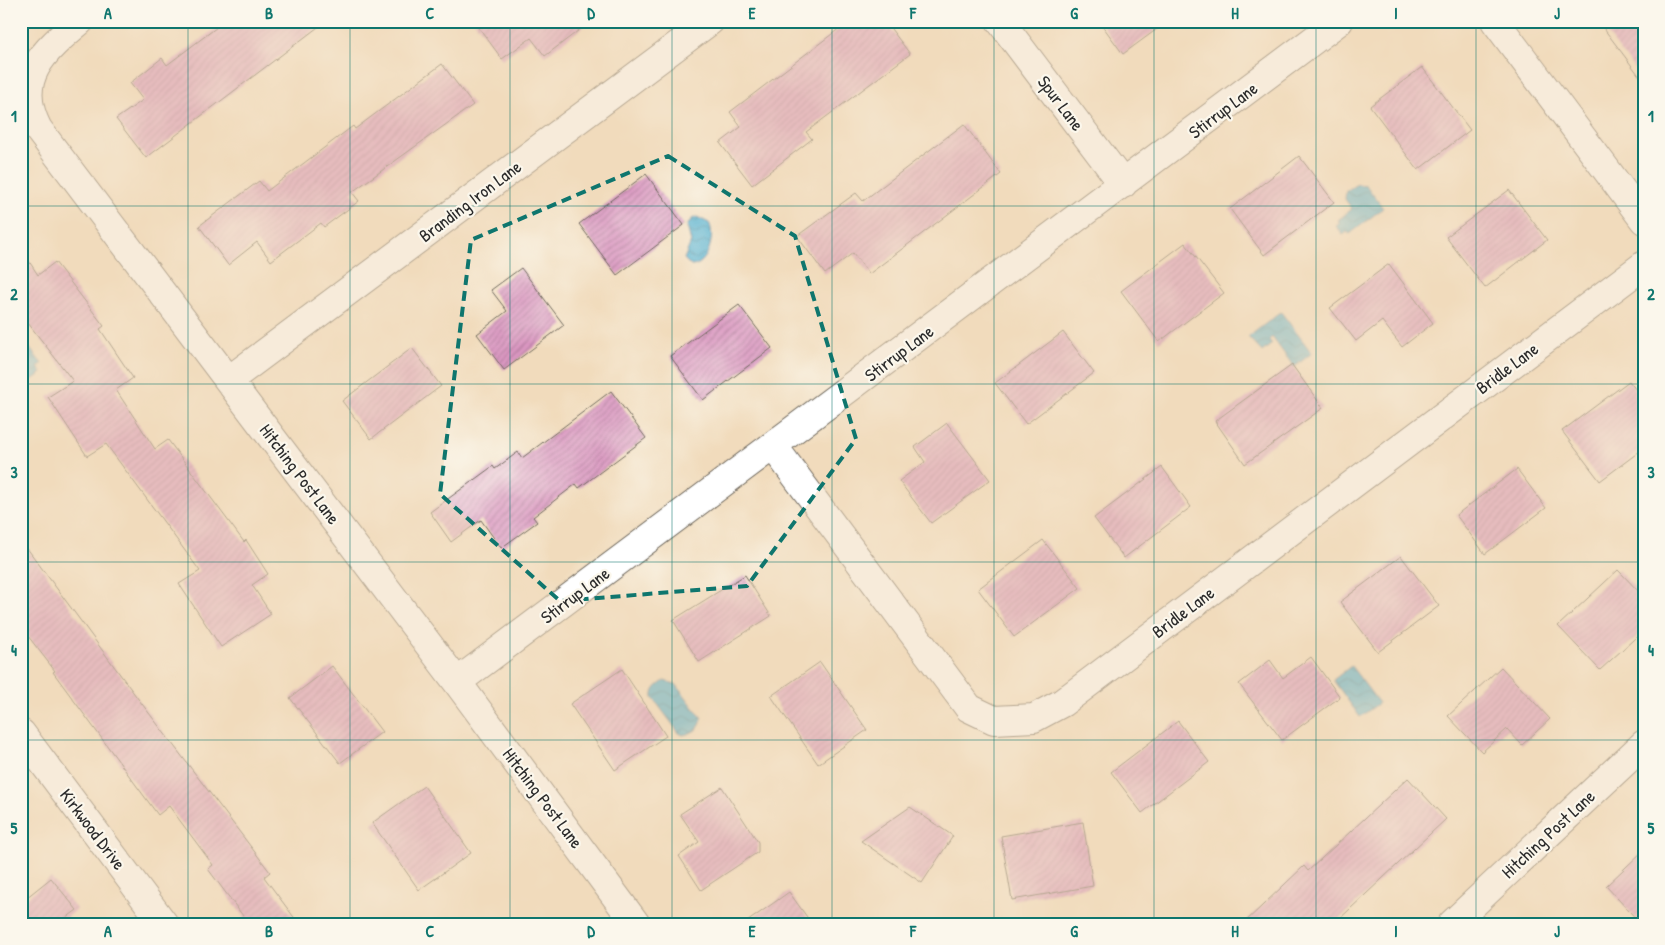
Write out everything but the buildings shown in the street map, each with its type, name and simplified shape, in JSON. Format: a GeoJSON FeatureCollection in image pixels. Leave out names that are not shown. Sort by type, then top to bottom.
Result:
{"type":"FeatureCollection","features":[{"type":"Feature","properties":{"kind":"street","name":"Hitching Post Lane"},"geometry":{"type":"LineString","coordinates":[[80,21],[44,52],[30,78],[30,110],[34,119],[458,682],[636,924]]}},
{"type":"Feature","properties":{"kind":"street","name":"Branding Iron Lane"},"geometry":{"type":"LineString","coordinates":[[229,380],[710,21]]}},
{"type":"Feature","properties":{"kind":"street","name":"Spur Lane"},"geometry":{"type":"LineString","coordinates":[[1000,21],[1122,184]]}},
{"type":"Feature","properties":{"kind":"street","name":"Stirrup Lane"},"geometry":{"type":"LineString","coordinates":[[458,682],[774,447],[1339,21]]}},
{"type":"Feature","properties":{"kind":"street"},"geometry":{"type":"LineString","coordinates":[[1496,21],[1644,220]]}},
{"type":"Feature","properties":{"kind":"street","name":"Bridle Lane"},"geometry":{"type":"LineString","coordinates":[[774,447],[969,708],[994,720],[1034,718],[1062,703],[1644,265]]}},
{"type":"Feature","properties":{"kind":"street","name":"Kirkwood Drive"},"geometry":{"type":"LineString","coordinates":[[21,733],[164,924]]}},
{"type":"Feature","properties":{"kind":"street","name":"Hitching Post Lane"},"geometry":{"type":"LineString","coordinates":[[1452,924],[1644,744]]}},
{"type":"Feature","properties":{"kind":"highlighted area"},"geometry":{"type":"Polygon","coordinates":[[[668,156],[795,236],[856,439],[747,586],[560,601],[440,494],[471,240],[668,156]]]}},
{"type":"Feature","properties":{"kind":"water"},"geometry":{"type":"Polygon","coordinates":[[[1357,184],[1366,185],[1383,208],[1350,234],[1347,232],[1343,235],[1336,226],[1340,223],[1338,220],[1352,209],[1345,199],[1346,191],[1357,184]]]}},
{"type":"Feature","properties":{"kind":"water"},"geometry":{"type":"Polygon","coordinates":[[[697,217],[709,223],[712,235],[706,256],[697,265],[691,266],[684,259],[691,242],[687,226],[692,219],[697,217]]]}},
{"type":"Feature","properties":{"kind":"water"},"geometry":{"type":"Polygon","coordinates":[[[1281,312],[1312,353],[1294,367],[1272,337],[1269,340],[1272,344],[1262,352],[1248,337],[1281,312]]]}},
{"type":"Feature","properties":{"kind":"water"},"geometry":{"type":"Polygon","coordinates":[[[21,337],[42,364],[38,367],[42,373],[32,380],[28,375],[24,378],[21,374],[21,337]]]}},
{"type":"Feature","properties":{"kind":"water"},"geometry":{"type":"Polygon","coordinates":[[[1351,666],[1379,703],[1360,717],[1333,680],[1351,666]]]}},
{"type":"Feature","properties":{"kind":"water"},"geometry":{"type":"Polygon","coordinates":[[[664,681],[676,684],[702,718],[700,725],[693,732],[683,735],[679,733],[653,698],[654,690],[664,681]]]}}]}
